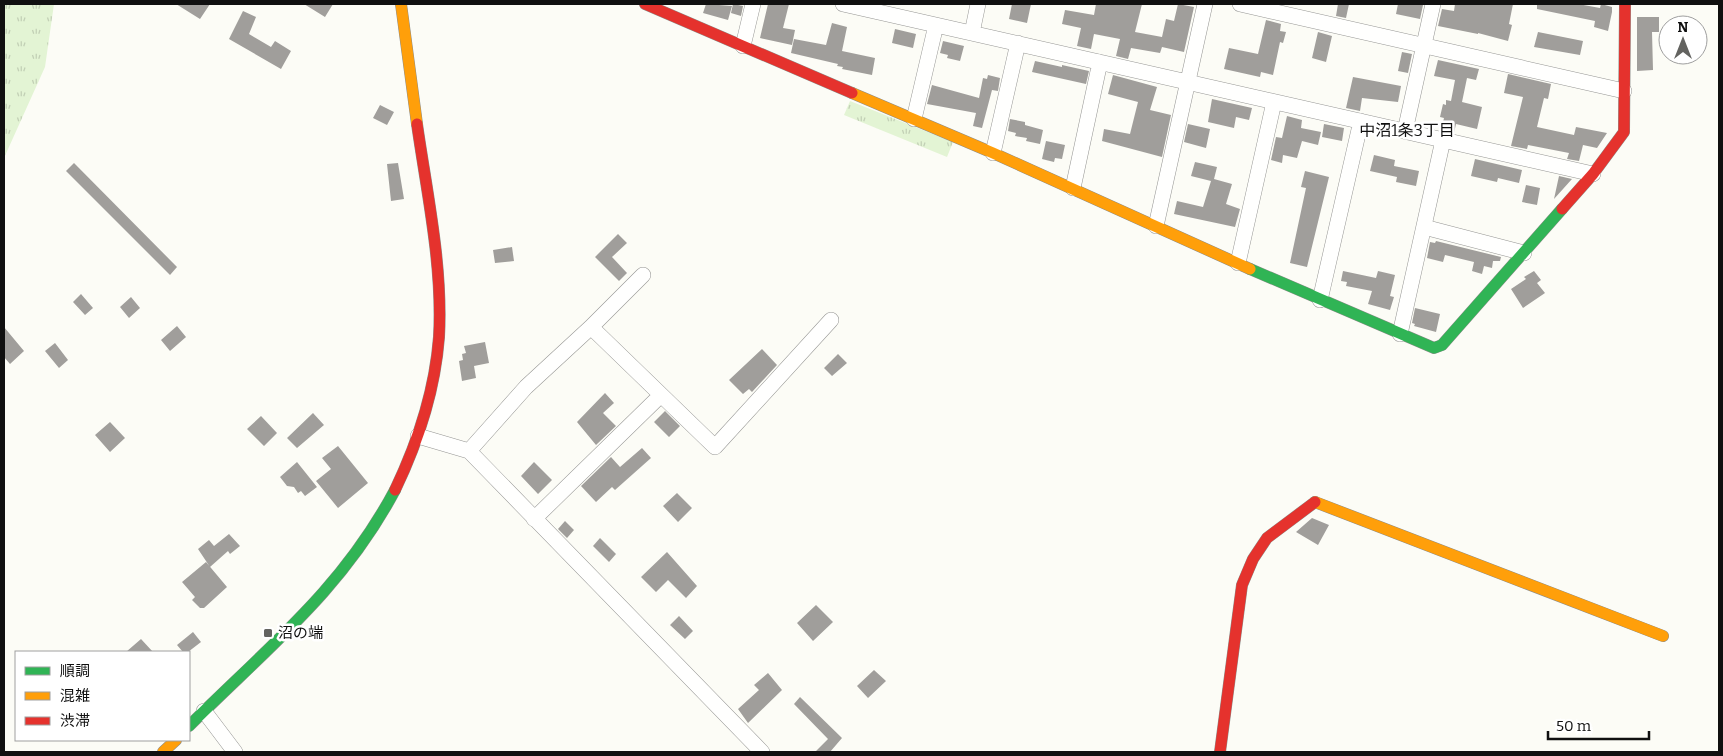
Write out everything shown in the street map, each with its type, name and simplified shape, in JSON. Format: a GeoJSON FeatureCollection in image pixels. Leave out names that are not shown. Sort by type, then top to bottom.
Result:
{"type":"FeatureCollection","features":[{"type":"Feature","properties":{"kind":"street"},"geometry":{"type":"LineString","coordinates":[[190,725],[319,598],[351,562],[380,521],[404,472],[425,414],[437,355],[438,300],[432,235],[401,4]]}},
{"type":"Feature","properties":{"kind":"street"},"geometry":{"type":"LineString","coordinates":[[645,4],[664,8],[743,46],[993,152],[1320,300],[1434,348],[1442,345],[1524,253],[1593,174],[1624,132],[1625,4]]}},
{"type":"Feature","properties":{"kind":"street"},"geometry":{"type":"LineString","coordinates":[[743,46],[753,4]]}},
{"type":"Feature","properties":{"kind":"street"},"geometry":{"type":"LineString","coordinates":[[843,4],[1593,174]]}},
{"type":"Feature","properties":{"kind":"street"},"geometry":{"type":"LineString","coordinates":[[972,33],[978,4]]}},
{"type":"Feature","properties":{"kind":"street"},"geometry":{"type":"LineString","coordinates":[[1156,226],[1205,4]]}},
{"type":"Feature","properties":{"kind":"street"},"geometry":{"type":"LineString","coordinates":[[1240,4],[1624,91]]}},
{"type":"Feature","properties":{"kind":"street"},"geometry":{"type":"LineString","coordinates":[[1405,131],[1433,4]]}},
{"type":"Feature","properties":{"kind":"street"},"geometry":{"type":"LineString","coordinates":[[914,119],[936,25]]}},
{"type":"Feature","properties":{"kind":"street"},"geometry":{"type":"LineString","coordinates":[[993,152],[1018,44]]}},
{"type":"Feature","properties":{"kind":"street"},"geometry":{"type":"LineString","coordinates":[[1073,188],[1100,62]]}},
{"type":"Feature","properties":{"kind":"street"},"geometry":{"type":"LineString","coordinates":[[1238,263],[1274,102]]}},
{"type":"Feature","properties":{"kind":"street"},"geometry":{"type":"LineString","coordinates":[[1320,300],[1361,121]]}},
{"type":"Feature","properties":{"kind":"street"},"geometry":{"type":"LineString","coordinates":[[1400,334],[1443,140]]}},
{"type":"Feature","properties":{"kind":"street"},"geometry":{"type":"LineString","coordinates":[[1424,226],[1524,253]]}},
{"type":"Feature","properties":{"kind":"street"},"geometry":{"type":"LineString","coordinates":[[469,451],[526,387],[591,328],[643,275]]}},
{"type":"Feature","properties":{"kind":"street"},"geometry":{"type":"LineString","coordinates":[[591,328],[715,447],[831,320]]}},
{"type":"Feature","properties":{"kind":"street"},"geometry":{"type":"LineString","coordinates":[[534,519],[661,394]]}},
{"type":"Feature","properties":{"kind":"street"},"geometry":{"type":"LineString","coordinates":[[418,436],[469,451],[762,752]]}},
{"type":"Feature","properties":{"kind":"street"},"geometry":{"type":"LineString","coordinates":[[1220,752],[1242,585],[1253,559],[1267,538],[1313,501],[1663,636]]}},
{"type":"Feature","properties":{"kind":"street"},"geometry":{"type":"LineString","coordinates":[[204,711],[235,752]]}},
{"type":"Feature","properties":{"kind":"street"},"geometry":{"type":"LineString","coordinates":[[164,752],[175,741]]}},
{"type":"Feature","properties":{"kind":"green space"},"geometry":{"type":"Polygon","coordinates":[[[4,4],[54,4],[45,67],[4,158],[4,4]]]}},
{"type":"Feature","properties":{"kind":"green space"},"geometry":{"type":"Polygon","coordinates":[[[850,101],[953,142],[947,157],[844,115],[850,101]]]}},
{"type":"Feature","properties":{"kind":"building"},"geometry":{"type":"Polygon","coordinates":[[[176,4],[210,4],[200,19],[176,4]]]}},
{"type":"Feature","properties":{"kind":"building"},"geometry":{"type":"Polygon","coordinates":[[[304,4],[333,4],[325,17],[304,4]]]}},
{"type":"Feature","properties":{"kind":"building"},"geometry":{"type":"Polygon","coordinates":[[[706,4],[732,6],[728,20],[703,13],[706,4]]]}},
{"type":"Feature","properties":{"kind":"building"},"geometry":{"type":"Polygon","coordinates":[[[733,4],[743,6],[741,16],[731,13],[733,4]]]}},
{"type":"Feature","properties":{"kind":"building"},"geometry":{"type":"Polygon","coordinates":[[[768,4],[789,4],[783,28],[795,30],[792,45],[760,38],[768,4]]]}},
{"type":"Feature","properties":{"kind":"building"},"geometry":{"type":"Polygon","coordinates":[[[1012,4],[1031,4],[1027,23],[1009,19],[1012,4]]]}},
{"type":"Feature","properties":{"kind":"building"},"geometry":{"type":"Polygon","coordinates":[[[1096,4],[1142,4],[1135,32],[1162,37],[1166,19],[1174,21],[1178,4],[1194,7],[1184,52],[1162,47],[1160,53],[1131,48],[1128,59],[1116,56],[1120,39],[1094,34],[1091,49],[1077,46],[1081,28],[1062,24],[1065,10],[1094,15],[1096,4]]]}},
{"type":"Feature","properties":{"kind":"building"},"geometry":{"type":"Polygon","coordinates":[[[1338,4],[1349,4],[1346,18],[1336,16],[1338,4]]]}},
{"type":"Feature","properties":{"kind":"building"},"geometry":{"type":"Polygon","coordinates":[[[1398,4],[1423,5],[1420,19],[1396,14],[1398,4]]]}},
{"type":"Feature","properties":{"kind":"building"},"geometry":{"type":"Polygon","coordinates":[[[1455,4],[1513,4],[1509,24],[1512,25],[1508,41],[1478,33],[1438,26],[1442,9],[1454,11],[1455,4]]]}},
{"type":"Feature","properties":{"kind":"building"},"geometry":{"type":"Polygon","coordinates":[[[1537,4],[1578,4],[1600,8],[1601,4],[1612,7],[1608,31],[1594,27],[1595,21],[1537,9],[1537,4]]]}},
{"type":"Feature","properties":{"kind":"building"},"geometry":{"type":"Polygon","coordinates":[[[243,11],[256,17],[249,34],[271,47],[275,41],[291,51],[281,69],[229,39],[243,11]]]}},
{"type":"Feature","properties":{"kind":"building"},"geometry":{"type":"Polygon","coordinates":[[[1637,17],[1658,17],[1658,32],[1652,32],[1653,70],[1637,71],[1637,17]]]}},
{"type":"Feature","properties":{"kind":"building"},"geometry":{"type":"Polygon","coordinates":[[[1266,20],[1281,24],[1280,31],[1286,32],[1283,43],[1280,42],[1273,75],[1261,72],[1260,77],[1224,69],[1229,48],[1258,54],[1266,20]]]}},
{"type":"Feature","properties":{"kind":"building"},"geometry":{"type":"Polygon","coordinates":[[[832,23],[847,27],[842,51],[875,58],[872,75],[842,69],[843,67],[837,66],[838,64],[791,53],[794,39],[826,45],[832,23]]]}},
{"type":"Feature","properties":{"kind":"building"},"geometry":{"type":"Polygon","coordinates":[[[895,29],[916,34],[913,48],[892,43],[895,29]]]}},
{"type":"Feature","properties":{"kind":"building"},"geometry":{"type":"Polygon","coordinates":[[[1318,32],[1332,36],[1326,62],[1312,58],[1318,32]]]}},
{"type":"Feature","properties":{"kind":"building"},"geometry":{"type":"Polygon","coordinates":[[[1538,32],[1583,41],[1580,55],[1534,47],[1538,32]]]}},
{"type":"Feature","properties":{"kind":"building"},"geometry":{"type":"Polygon","coordinates":[[[943,41],[964,46],[960,61],[947,58],[948,55],[940,53],[943,41]]]}},
{"type":"Feature","properties":{"kind":"building"},"geometry":{"type":"Polygon","coordinates":[[[1402,52],[1412,54],[1408,73],[1398,71],[1402,52]]]}},
{"type":"Feature","properties":{"kind":"building"},"geometry":{"type":"Polygon","coordinates":[[[1438,60],[1479,69],[1476,80],[1467,78],[1462,102],[1482,107],[1477,129],[1456,124],[1454,133],[1441,130],[1444,118],[1440,117],[1443,104],[1446,105],[1446,100],[1451,101],[1455,80],[1434,76],[1438,60]]]}},
{"type":"Feature","properties":{"kind":"building"},"geometry":{"type":"Polygon","coordinates":[[[1035,61],[1089,71],[1086,84],[1032,72],[1035,61]]]}},
{"type":"Feature","properties":{"kind":"building"},"geometry":{"type":"Polygon","coordinates":[[[1508,74],[1551,84],[1548,99],[1544,98],[1537,127],[1574,135],[1576,127],[1607,133],[1597,148],[1583,145],[1579,161],[1567,159],[1569,153],[1528,145],[1527,149],[1511,146],[1523,97],[1504,93],[1508,74]]]}},
{"type":"Feature","properties":{"kind":"building"},"geometry":{"type":"Polygon","coordinates":[[[988,75],[1000,78],[998,91],[992,90],[982,128],[973,126],[976,113],[927,104],[932,85],[979,98],[983,78],[987,79],[988,75]]]}},
{"type":"Feature","properties":{"kind":"building"},"geometry":{"type":"Polygon","coordinates":[[[1113,75],[1157,87],[1150,110],[1171,115],[1162,157],[1102,141],[1104,129],[1130,134],[1138,102],[1108,94],[1113,75]]]}},
{"type":"Feature","properties":{"kind":"building"},"geometry":{"type":"Polygon","coordinates":[[[1353,77],[1401,86],[1398,102],[1362,98],[1360,111],[1346,108],[1353,77]]]}},
{"type":"Feature","properties":{"kind":"building"},"geometry":{"type":"Polygon","coordinates":[[[1212,99],[1252,108],[1249,120],[1236,117],[1234,128],[1208,122],[1212,99]]]}},
{"type":"Feature","properties":{"kind":"building"},"geometry":{"type":"Polygon","coordinates":[[[380,105],[394,112],[387,125],[373,118],[380,105]]]}},
{"type":"Feature","properties":{"kind":"building"},"geometry":{"type":"Polygon","coordinates":[[[1287,116],[1302,120],[1301,128],[1321,132],[1318,145],[1302,141],[1297,158],[1283,155],[1282,163],[1271,160],[1276,137],[1282,138],[1287,116]]]}},
{"type":"Feature","properties":{"kind":"building"},"geometry":{"type":"Polygon","coordinates":[[[1010,119],[1025,122],[1025,125],[1043,130],[1040,144],[1026,141],[1027,138],[1015,136],[1016,133],[1008,131],[1010,119]]]}},
{"type":"Feature","properties":{"kind":"building"},"geometry":{"type":"Polygon","coordinates":[[[1188,124],[1210,129],[1206,148],[1184,142],[1188,124]]]}},
{"type":"Feature","properties":{"kind":"building"},"geometry":{"type":"Polygon","coordinates":[[[1324,124],[1344,128],[1342,141],[1322,137],[1324,124]]]}},
{"type":"Feature","properties":{"kind":"building"},"geometry":{"type":"Polygon","coordinates":[[[1046,141],[1065,145],[1062,159],[1055,158],[1054,162],[1042,159],[1046,141]]]}},
{"type":"Feature","properties":{"kind":"building"},"geometry":{"type":"Polygon","coordinates":[[[1374,155],[1395,160],[1394,166],[1419,171],[1416,186],[1396,182],[1397,177],[1370,171],[1374,155]]]}},
{"type":"Feature","properties":{"kind":"building"},"geometry":{"type":"Polygon","coordinates":[[[1475,159],[1522,170],[1519,183],[1498,178],[1497,182],[1471,176],[1475,159]]]}},
{"type":"Feature","properties":{"kind":"building"},"geometry":{"type":"Polygon","coordinates":[[[1195,162],[1217,167],[1214,179],[1232,184],[1226,204],[1240,209],[1235,227],[1174,214],[1177,201],[1203,207],[1211,181],[1191,176],[1195,162]]]}},
{"type":"Feature","properties":{"kind":"building"},"geometry":{"type":"Polygon","coordinates":[[[74,163],[177,267],[170,275],[66,171],[74,163]]]}},
{"type":"Feature","properties":{"kind":"building"},"geometry":{"type":"Polygon","coordinates":[[[398,163],[404,199],[391,201],[387,164],[398,163]]]}},
{"type":"Feature","properties":{"kind":"building"},"geometry":{"type":"Polygon","coordinates":[[[1305,171],[1329,177],[1307,267],[1290,263],[1306,188],[1301,187],[1305,171]]]}},
{"type":"Feature","properties":{"kind":"building"},"geometry":{"type":"Polygon","coordinates":[[[1559,176],[1572,179],[1554,199],[1559,176]]]}},
{"type":"Feature","properties":{"kind":"building"},"geometry":{"type":"Polygon","coordinates":[[[1526,185],[1540,188],[1537,205],[1522,202],[1526,185]]]}},
{"type":"Feature","properties":{"kind":"building"},"geometry":{"type":"Polygon","coordinates":[[[618,234],[627,243],[612,257],[627,273],[619,281],[595,257],[618,234]]]}},
{"type":"Feature","properties":{"kind":"building"},"geometry":{"type":"Polygon","coordinates":[[[1436,241],[1501,257],[1500,261],[1493,261],[1492,268],[1484,266],[1482,274],[1472,271],[1474,262],[1445,255],[1443,262],[1427,258],[1430,242],[1435,243],[1436,241]]]}},
{"type":"Feature","properties":{"kind":"building"},"geometry":{"type":"Polygon","coordinates":[[[512,247],[514,261],[495,263],[493,250],[512,247]]]}},
{"type":"Feature","properties":{"kind":"building"},"geometry":{"type":"Polygon","coordinates":[[[1343,271],[1376,278],[1378,271],[1395,275],[1390,296],[1394,297],[1390,310],[1368,304],[1372,291],[1346,286],[1347,282],[1341,281],[1343,271]]]}},
{"type":"Feature","properties":{"kind":"building"},"geometry":{"type":"Polygon","coordinates":[[[1534,271],[1541,280],[1537,283],[1545,293],[1523,308],[1511,289],[1534,271]]]}},
{"type":"Feature","properties":{"kind":"building"},"geometry":{"type":"Polygon","coordinates":[[[81,294],[93,308],[85,315],[73,302],[81,294]]]}},
{"type":"Feature","properties":{"kind":"building"},"geometry":{"type":"Polygon","coordinates":[[[131,297],[140,308],[129,318],[120,307],[131,297]]]}},
{"type":"Feature","properties":{"kind":"building"},"geometry":{"type":"Polygon","coordinates":[[[1415,308],[1440,314],[1436,332],[1414,326],[1415,324],[1412,323],[1415,308]]]}},
{"type":"Feature","properties":{"kind":"building"},"geometry":{"type":"Polygon","coordinates":[[[177,326],[186,337],[170,351],[161,340],[177,326]]]}},
{"type":"Feature","properties":{"kind":"building"},"geometry":{"type":"Polygon","coordinates":[[[4,327],[24,351],[10,364],[4,357],[4,327]]]}},
{"type":"Feature","properties":{"kind":"building"},"geometry":{"type":"Polygon","coordinates":[[[485,342],[489,363],[474,366],[476,378],[462,381],[459,361],[463,360],[462,354],[466,353],[464,346],[485,342]]]}},
{"type":"Feature","properties":{"kind":"building"},"geometry":{"type":"Polygon","coordinates":[[[55,343],[68,360],[59,368],[45,351],[55,343]]]}},
{"type":"Feature","properties":{"kind":"building"},"geometry":{"type":"Polygon","coordinates":[[[762,349],[777,365],[752,392],[749,389],[743,394],[729,380],[762,349]]]}},
{"type":"Feature","properties":{"kind":"building"},"geometry":{"type":"Polygon","coordinates":[[[838,354],[847,363],[832,376],[824,368],[838,354]]]}},
{"type":"Feature","properties":{"kind":"building"},"geometry":{"type":"Polygon","coordinates":[[[605,393],[614,403],[603,413],[616,426],[596,445],[577,422],[605,393]]]}},
{"type":"Feature","properties":{"kind":"building"},"geometry":{"type":"Polygon","coordinates":[[[665,411],[680,426],[669,437],[654,422],[665,411]]]}},
{"type":"Feature","properties":{"kind":"building"},"geometry":{"type":"Polygon","coordinates":[[[313,413],[324,425],[297,448],[287,438],[313,413]]]}},
{"type":"Feature","properties":{"kind":"building"},"geometry":{"type":"Polygon","coordinates":[[[261,416],[277,433],[264,446],[247,429],[261,416]]]}},
{"type":"Feature","properties":{"kind":"building"},"geometry":{"type":"Polygon","coordinates":[[[110,422],[125,438],[110,452],[95,435],[110,422]]]}},
{"type":"Feature","properties":{"kind":"building"},"geometry":{"type":"Polygon","coordinates":[[[338,446],[368,483],[338,508],[316,481],[331,469],[322,458],[338,446]]]}},
{"type":"Feature","properties":{"kind":"building"},"geometry":{"type":"Polygon","coordinates":[[[642,448],[651,458],[615,490],[612,487],[596,502],[581,486],[611,457],[620,467],[642,448]]]}},
{"type":"Feature","properties":{"kind":"building"},"geometry":{"type":"Polygon","coordinates":[[[297,462],[317,487],[305,496],[301,491],[298,493],[294,487],[287,486],[280,477],[297,462]]]}},
{"type":"Feature","properties":{"kind":"building"},"geometry":{"type":"Polygon","coordinates":[[[534,462],[552,480],[538,494],[521,476],[534,462]]]}},
{"type":"Feature","properties":{"kind":"building"},"geometry":{"type":"Polygon","coordinates":[[[677,493],[692,508],[678,522],[663,506],[677,493]]]}},
{"type":"Feature","properties":{"kind":"building"},"geometry":{"type":"Polygon","coordinates":[[[1312,518],[1329,525],[1318,545],[1296,532],[1312,518]]]}},
{"type":"Feature","properties":{"kind":"building"},"geometry":{"type":"Polygon","coordinates":[[[565,521],[574,530],[567,538],[558,529],[565,521]]]}},
{"type":"Feature","properties":{"kind":"building"},"geometry":{"type":"Polygon","coordinates":[[[229,534],[240,546],[230,554],[228,551],[210,567],[198,549],[209,540],[214,546],[229,534]]]}},
{"type":"Feature","properties":{"kind":"building"},"geometry":{"type":"Polygon","coordinates":[[[600,538],[616,554],[609,562],[593,546],[600,538]]]}},
{"type":"Feature","properties":{"kind":"building"},"geometry":{"type":"Polygon","coordinates":[[[667,552],[697,586],[686,598],[668,580],[656,592],[641,577],[667,552]]]}},
{"type":"Feature","properties":{"kind":"building"},"geometry":{"type":"Polygon","coordinates":[[[206,562],[227,587],[204,608],[200,608],[192,600],[195,597],[182,582],[206,562]]]}},
{"type":"Feature","properties":{"kind":"building"},"geometry":{"type":"Polygon","coordinates":[[[816,605],[833,622],[813,641],[797,623],[816,605]]]}},
{"type":"Feature","properties":{"kind":"building"},"geometry":{"type":"Polygon","coordinates":[[[679,616],[693,631],[685,639],[670,625],[679,616]]]}},
{"type":"Feature","properties":{"kind":"building"},"geometry":{"type":"Polygon","coordinates":[[[193,632],[201,642],[189,651],[182,651],[177,645],[193,632]]]}},
{"type":"Feature","properties":{"kind":"building"},"geometry":{"type":"Polygon","coordinates":[[[141,639],[152,651],[127,651],[141,639]]]}},
{"type":"Feature","properties":{"kind":"building"},"geometry":{"type":"Polygon","coordinates":[[[874,670],[886,681],[868,698],[857,686],[874,670]]]}},
{"type":"Feature","properties":{"kind":"building"},"geometry":{"type":"Polygon","coordinates":[[[768,673],[782,690],[748,723],[738,709],[759,690],[754,685],[768,673]]]}},
{"type":"Feature","properties":{"kind":"building"},"geometry":{"type":"Polygon","coordinates":[[[800,697],[842,738],[830,752],[815,752],[828,739],[794,704],[800,697]]]}},
{"type":"Feature","properties":{"kind":"traffic: fast"},"geometry":{"type":"LineString","coordinates":[[1250,269],[1434,348],[1442,345],[1562,209]]}},
{"type":"Feature","properties":{"kind":"traffic: fast"},"geometry":{"type":"LineString","coordinates":[[190,725],[327,588],[374,526],[395,490]]}},
{"type":"Feature","properties":{"kind":"traffic: slow"},"geometry":{"type":"LineString","coordinates":[[401,4],[417,124]]}},
{"type":"Feature","properties":{"kind":"traffic: slow"},"geometry":{"type":"LineString","coordinates":[[852,93],[993,153],[1250,269]]}},
{"type":"Feature","properties":{"kind":"traffic: slow"},"geometry":{"type":"LineString","coordinates":[[1315,502],[1663,636]]}},
{"type":"Feature","properties":{"kind":"traffic: slow"},"geometry":{"type":"LineString","coordinates":[[163,752],[175,741]]}},
{"type":"Feature","properties":{"kind":"traffic: jam"},"geometry":{"type":"LineString","coordinates":[[645,4],[852,93]]}},
{"type":"Feature","properties":{"kind":"traffic: jam"},"geometry":{"type":"LineString","coordinates":[[1562,209],[1593,174],[1624,132],[1625,4]]}},
{"type":"Feature","properties":{"kind":"traffic: jam"},"geometry":{"type":"LineString","coordinates":[[395,490],[411,453],[424,415],[434,377],[439,337],[439,284],[417,124]]}},
{"type":"Feature","properties":{"kind":"traffic: jam"},"geometry":{"type":"LineString","coordinates":[[1220,752],[1242,585],[1253,559],[1267,538],[1315,502]]}},
{"type":"Feature","properties":{"kind":"place","name":"沼の端"},"geometry":{"type":"Point","coordinates":[268,633]}},
{"type":"Feature","properties":{"kind":"district","name":"中沼1条3丁目"},"geometry":{"type":"Point","coordinates":[1407,130]}}]}
